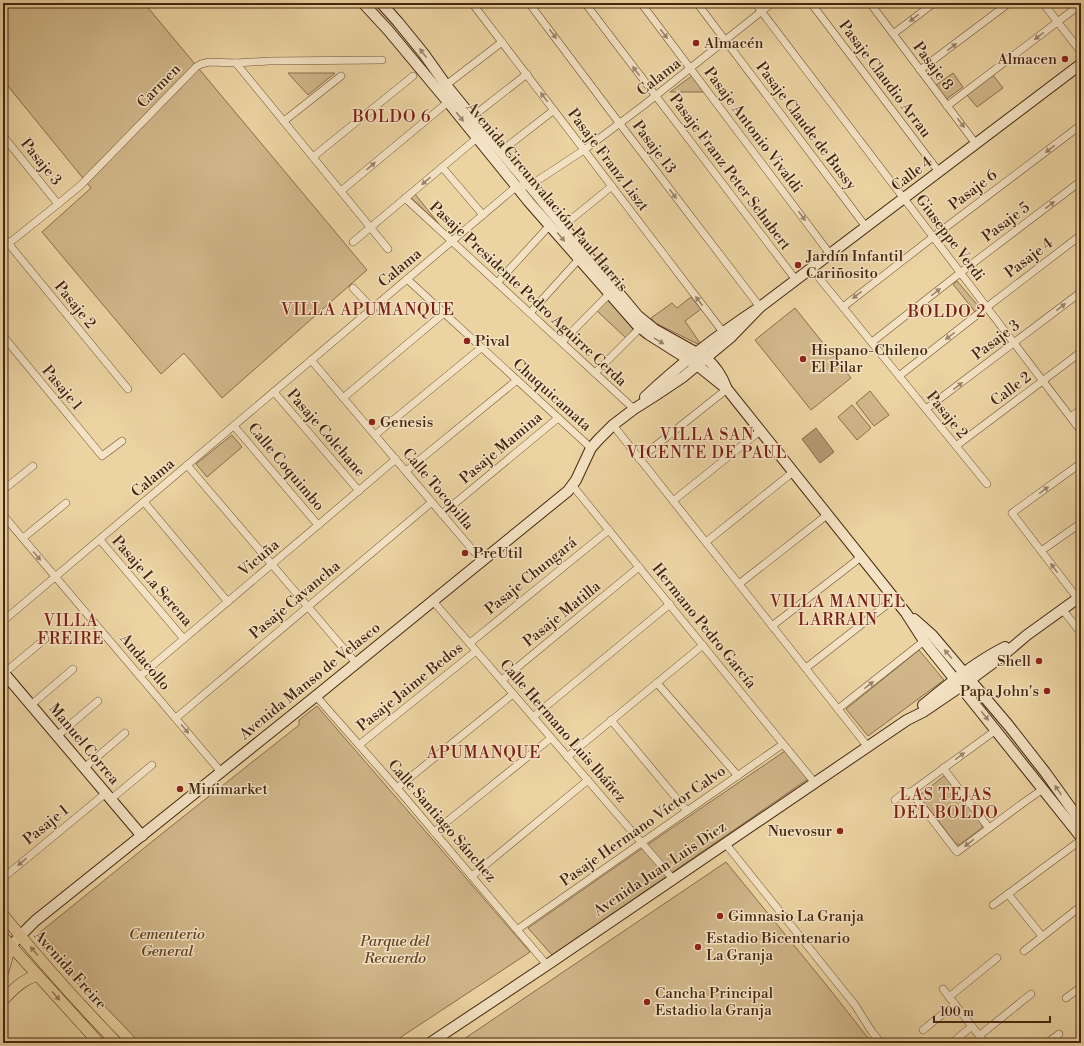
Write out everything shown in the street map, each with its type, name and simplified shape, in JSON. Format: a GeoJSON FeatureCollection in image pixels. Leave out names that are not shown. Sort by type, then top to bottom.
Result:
{"type":"FeatureCollection","features":[{"type":"Feature","properties":{"kind":"main road","name":"Avenida Circunvalación Paul Harris"},"geometry":{"type":"LineString","coordinates":[[363,3],[388,30],[550,225],[640,328],[693,362],[727,389]]}},
{"type":"Feature","properties":{"kind":"main road","name":"Avenida Circunvalación Paul Harris"},"geometry":{"type":"LineString","coordinates":[[381,3],[424,54],[446,85],[500,152],[638,316],[654,329],[697,352],[711,362],[720,374],[727,389],[906,613],[924,641],[1081,838]]}},
{"type":"Feature","properties":{"kind":"main road","name":"Calle 4"},"geometry":{"type":"LineString","coordinates":[[697,352],[760,307],[904,199],[1081,64]]}},
{"type":"Feature","properties":{"kind":"main road","name":"Calle 4"},"geometry":{"type":"LineString","coordinates":[[706,358],[738,331],[760,307]]}},
{"type":"Feature","properties":{"kind":"main road","name":"Avenida Manso de Velasco"},"geometry":{"type":"LineString","coordinates":[[3,972],[10,946],[35,921],[222,772],[568,491],[576,480],[591,448],[598,440],[613,425],[634,409],[667,388],[693,362],[697,352]]}},
{"type":"Feature","properties":{"kind":"main road","name":"Avenida Manso de Velasco"},"geometry":{"type":"LineString","coordinates":[[693,362],[706,358]]}},
{"type":"Feature","properties":{"kind":"main road","name":"Avenida Juan Luis Diez"},"geometry":{"type":"LineString","coordinates":[[430,1043],[868,747],[907,720],[921,707],[958,683],[986,658],[1027,634],[1079,598]]}},
{"type":"Feature","properties":{"kind":"main road","name":"Avenida Circunvalación Paul Harris"},"geometry":{"type":"LineString","coordinates":[[906,613],[932,635],[967,676],[1045,772],[1081,822]]}},
{"type":"Feature","properties":{"kind":"main road","name":"Manuel Correa"},"geometry":{"type":"LineString","coordinates":[[3,673],[142,836]]}},
{"type":"Feature","properties":{"kind":"main road","name":"Avenida Freire"},"geometry":{"type":"LineString","coordinates":[[3,914],[20,936],[87,1012],[117,1043]]}},
{"type":"Feature","properties":{"kind":"main road","name":"Avenida Freire"},"geometry":{"type":"LineString","coordinates":[[3,938],[99,1043]]}},
{"type":"Feature","properties":{"kind":"main road"},"geometry":{"type":"LineString","coordinates":[[3,1000],[20,983],[37,975]]}},
{"type":"Feature","properties":{"kind":"street","name":"Pasaje Franz Liszt"},"geometry":{"type":"LineString","coordinates":[[472,3],[723,332]]}},
{"type":"Feature","properties":{"kind":"street","name":"Pasaje 13"},"geometry":{"type":"LineString","coordinates":[[529,3],[760,307]]}},
{"type":"Feature","properties":{"kind":"street","name":"Pasaje Franz Peter Schubert"},"geometry":{"type":"LineString","coordinates":[[585,3],[796,280]]}},
{"type":"Feature","properties":{"kind":"street","name":"Pasaje Antonio Vivaldi"},"geometry":{"type":"LineString","coordinates":[[641,3],[830,254]]}},
{"type":"Feature","properties":{"kind":"street","name":"Pasaje Claude de Bussy"},"geometry":{"type":"LineString","coordinates":[[697,3],[866,227]]}},
{"type":"Feature","properties":{"kind":"street","name":"Giuseppe Verdi"},"geometry":{"type":"LineString","coordinates":[[755,3],[1081,431]]}},
{"type":"Feature","properties":{"kind":"street","name":"Calama"},"geometry":{"type":"LineString","coordinates":[[529,186],[584,150],[620,124],[772,3]]}},
{"type":"Feature","properties":{"kind":"street","name":"Pasaje Claudio Arrau"},"geometry":{"type":"LineString","coordinates":[[811,3],[939,172]]}},
{"type":"Feature","properties":{"kind":"street","name":"Pasaje 8"},"geometry":{"type":"LineString","coordinates":[[870,3],[976,144]]}},
{"type":"Feature","properties":{"kind":"street"},"geometry":{"type":"LineString","coordinates":[[893,34],[934,3]]}},
{"type":"Feature","properties":{"kind":"street"},"geometry":{"type":"LineString","coordinates":[[920,70],[1009,3]]}},
{"type":"Feature","properties":{"kind":"street"},"geometry":{"type":"LineString","coordinates":[[1044,3],[1081,52]]}},
{"type":"Feature","properties":{"kind":"street"},"geometry":{"type":"LineString","coordinates":[[947,106],[1081,4]]}},
{"type":"Feature","properties":{"kind":"street"},"geometry":{"type":"LineString","coordinates":[[446,85],[502,42]]}},
{"type":"Feature","properties":{"kind":"street","name":"Carmen"},"geometry":{"type":"LineString","coordinates":[[6,246],[92,174],[196,67],[205,62],[236,63],[269,61],[382,60]]}},
{"type":"Feature","properties":{"kind":"street"},"geometry":{"type":"LineString","coordinates":[[236,63],[388,249]]}},
{"type":"Feature","properties":{"kind":"street"},"geometry":{"type":"LineString","coordinates":[[472,117],[526,74]]}},
{"type":"Feature","properties":{"kind":"street"},"geometry":{"type":"LineString","coordinates":[[284,121],[341,76]]}},
{"type":"Feature","properties":{"kind":"street"},"geometry":{"type":"LineString","coordinates":[[313,157],[413,76]]}},
{"type":"Feature","properties":{"kind":"street"},"geometry":{"type":"LineString","coordinates":[[341,191],[448,102]]}},
{"type":"Feature","properties":{"kind":"street"},"geometry":{"type":"LineString","coordinates":[[500,152],[554,110]]}},
{"type":"Feature","properties":{"kind":"street","name":"Pasaje 6"},"geometry":{"type":"LineString","coordinates":[[843,307],[1081,125]]}},
{"type":"Feature","properties":{"kind":"street","name":"Pasaje 3"},"geometry":{"type":"LineString","coordinates":[[3,136],[58,204]]}},
{"type":"Feature","properties":{"kind":"street"},"geometry":{"type":"LineString","coordinates":[[353,242],[477,138]]}},
{"type":"Feature","properties":{"kind":"street"},"geometry":{"type":"LineString","coordinates":[[442,167],[483,215]]}},
{"type":"Feature","properties":{"kind":"street","name":"Pasaje 5"},"geometry":{"type":"LineString","coordinates":[[872,342],[1081,181]]}},
{"type":"Feature","properties":{"kind":"street"},"geometry":{"type":"LineString","coordinates":[[517,186],[529,186]]}},
{"type":"Feature","properties":{"kind":"street","name":"Calama"},"geometry":{"type":"LineString","coordinates":[[3,621],[517,186]]}},
{"type":"Feature","properties":{"kind":"street"},"geometry":{"type":"LineString","coordinates":[[563,226],[612,186]]}},
{"type":"Feature","properties":{"kind":"street","name":"Pasaje Presidente Pedro Aguirre Cerda"},"geometry":{"type":"LineString","coordinates":[[405,198],[634,409]]}},
{"type":"Feature","properties":{"kind":"street"},"geometry":{"type":"LineString","coordinates":[[497,283],[550,225]]}},
{"type":"Feature","properties":{"kind":"street","name":"Pasaje 4"},"geometry":{"type":"LineString","coordinates":[[899,376],[1081,236]]}},
{"type":"Feature","properties":{"kind":"street","name":"Pasaje 2"},"geometry":{"type":"LineString","coordinates":[[3,237],[6,246],[128,389]]}},
{"type":"Feature","properties":{"kind":"street"},"geometry":{"type":"LineString","coordinates":[[530,313],[579,259]]}},
{"type":"Feature","properties":{"kind":"street","name":"Pasaje 2"},"geometry":{"type":"LineString","coordinates":[[811,268],[987,484]]}},
{"type":"Feature","properties":{"kind":"street","name":"Chuquicamata"},"geometry":{"type":"LineString","coordinates":[[407,279],[591,448]]}},
{"type":"Feature","properties":{"kind":"street"},"geometry":{"type":"LineString","coordinates":[[353,288],[373,309]]}},
{"type":"Feature","properties":{"kind":"street","name":"Pasaje 3"},"geometry":{"type":"LineString","coordinates":[[926,409],[1081,292]]}},
{"type":"Feature","properties":{"kind":"street"},"geometry":{"type":"LineString","coordinates":[[562,342],[609,294]]}},
{"type":"Feature","properties":{"kind":"street"},"geometry":{"type":"LineString","coordinates":[[343,398],[444,313]]}},
{"type":"Feature","properties":{"kind":"street"},"geometry":{"type":"LineString","coordinates":[[595,373],[640,328]]}},
{"type":"Feature","properties":{"kind":"street","name":"Pasaje 1"},"geometry":{"type":"LineString","coordinates":[[3,336],[102,456],[122,441]]}},
{"type":"Feature","properties":{"kind":"street"},"geometry":{"type":"LineString","coordinates":[[375,435],[481,348]]}},
{"type":"Feature","properties":{"kind":"street","name":"Calle 2"},"geometry":{"type":"LineString","coordinates":[[956,446],[1081,352]]}},
{"type":"Feature","properties":{"kind":"street","name":"Calle Tocopilla"},"geometry":{"type":"LineString","coordinates":[[311,360],[482,561]]}},
{"type":"Feature","properties":{"kind":"street"},"geometry":{"type":"LineString","coordinates":[[406,471],[517,380]]}},
{"type":"Feature","properties":{"kind":"street"},"geometry":{"type":"LineString","coordinates":[[639,459],[727,389]]}},
{"type":"Feature","properties":{"kind":"street","name":"Pasaje Colchane"},"geometry":{"type":"LineString","coordinates":[[274,392],[358,491]]}},
{"type":"Feature","properties":{"kind":"street"},"geometry":{"type":"LineString","coordinates":[[1071,417],[1081,409]]}},
{"type":"Feature","properties":{"kind":"street","name":"Pasaje Mamina"},"geometry":{"type":"LineString","coordinates":[[442,514],[558,418]]}},
{"type":"Feature","properties":{"kind":"street"},"geometry":{"type":"LineString","coordinates":[[613,425],[868,747]]}},
{"type":"Feature","properties":{"kind":"street","name":"Calle Coquimbo"},"geometry":{"type":"LineString","coordinates":[[234,426],[318,525]]}},
{"type":"Feature","properties":{"kind":"street"},"geometry":{"type":"LineString","coordinates":[[672,501],[760,431]]}},
{"type":"Feature","properties":{"kind":"street","name":"Vicuña"},"geometry":{"type":"LineString","coordinates":[[140,676],[396,459]]}},
{"type":"Feature","properties":{"kind":"street"},"geometry":{"type":"LineString","coordinates":[[1079,598],[1012,513],[1081,463]]}},
{"type":"Feature","properties":{"kind":"street"},"geometry":{"type":"LineString","coordinates":[[187,465],[356,663]]}},
{"type":"Feature","properties":{"kind":"street"},"geometry":{"type":"LineString","coordinates":[[3,490],[33,466]]}},
{"type":"Feature","properties":{"kind":"street"},"geometry":{"type":"LineString","coordinates":[[706,542],[793,472]]}},
{"type":"Feature","properties":{"kind":"street","name":"Hermano Pedro García"},"geometry":{"type":"LineString","coordinates":[[572,485],[815,783]]}},
{"type":"Feature","properties":{"kind":"street"},"geometry":{"type":"LineString","coordinates":[[144,502],[228,602]]}},
{"type":"Feature","properties":{"kind":"street","name":"Pasaje Cavancha"},"geometry":{"type":"LineString","coordinates":[[176,718],[432,502]]}},
{"type":"Feature","properties":{"kind":"street"},"geometry":{"type":"LineString","coordinates":[[23,538],[66,503]]}},
{"type":"Feature","properties":{"kind":"street","name":"Andacollo"},"geometry":{"type":"LineString","coordinates":[[3,515],[222,772]]}},
{"type":"Feature","properties":{"kind":"street"},"geometry":{"type":"LineString","coordinates":[[739,584],[827,515]]}},
{"type":"Feature","properties":{"kind":"street"},"geometry":{"type":"LineString","coordinates":[[1041,551],[1081,523]]}},
{"type":"Feature","properties":{"kind":"street","name":"Pasaje Chungará"},"geometry":{"type":"LineString","coordinates":[[470,643],[609,530]]}},
{"type":"Feature","properties":{"kind":"street","name":"Pasaje La Serena"},"geometry":{"type":"LineString","coordinates":[[100,540],[184,638]]}},
{"type":"Feature","properties":{"kind":"street"},"geometry":{"type":"LineString","coordinates":[[772,626],[861,557]]}},
{"type":"Feature","properties":{"kind":"street","name":"Pasaje Matilla"},"geometry":{"type":"LineString","coordinates":[[502,680],[639,567]]}},
{"type":"Feature","properties":{"kind":"street"},"geometry":{"type":"LineString","coordinates":[[806,668],[894,599]]}},
{"type":"Feature","properties":{"kind":"street","name":"Calle Hermano Luis Ibáñez"},"geometry":{"type":"LineString","coordinates":[[433,601],[673,879]]}},
{"type":"Feature","properties":{"kind":"street"},"geometry":{"type":"LineString","coordinates":[[533,717],[670,604]]}},
{"type":"Feature","properties":{"kind":"street"},"geometry":{"type":"LineString","coordinates":[[1062,609],[1081,633]]}},
{"type":"Feature","properties":{"kind":"street"},"geometry":{"type":"LineString","coordinates":[[3,673],[45,639]]}},
{"type":"Feature","properties":{"kind":"street"},"geometry":{"type":"LineString","coordinates":[[838,709],[924,641]]}},
{"type":"Feature","properties":{"kind":"street"},"geometry":{"type":"LineString","coordinates":[[567,756],[703,645]]}},
{"type":"Feature","properties":{"kind":"street","name":"Pasaje Jaime Bedos"},"geometry":{"type":"LineString","coordinates":[[359,744],[476,651]]}},
{"type":"Feature","properties":{"kind":"street"},"geometry":{"type":"LineString","coordinates":[[31,705],[73,669]]}},
{"type":"Feature","properties":{"kind":"street"},"geometry":{"type":"LineString","coordinates":[[657,683],[738,776]]}},
{"type":"Feature","properties":{"kind":"street"},"geometry":{"type":"LineString","coordinates":[[397,788],[513,694]]}},
{"type":"Feature","properties":{"kind":"street","name":"Calle Santiago Sánchez"},"geometry":{"type":"LineString","coordinates":[[316,696],[397,788],[547,964]]}},
{"type":"Feature","properties":{"kind":"street"},"geometry":{"type":"LineString","coordinates":[[58,736],[98,701]]}},
{"type":"Feature","properties":{"kind":"street"},"geometry":{"type":"LineString","coordinates":[[611,720],[687,811]]}},
{"type":"Feature","properties":{"kind":"street"},"geometry":{"type":"LineString","coordinates":[[895,800],[905,792],[911,792],[996,730]]}},
{"type":"Feature","properties":{"kind":"street"},"geometry":{"type":"LineString","coordinates":[[84,768],[125,733]]}},
{"type":"Feature","properties":{"kind":"street"},"geometry":{"type":"LineString","coordinates":[[434,832],[551,738]]}},
{"type":"Feature","properties":{"kind":"street","name":"Pasaje Hermano Víctor Calvo"},"geometry":{"type":"LineString","coordinates":[[518,929],[783,744]]}},
{"type":"Feature","properties":{"kind":"street","name":"Pasaje 1"},"geometry":{"type":"LineString","coordinates":[[3,878],[108,796],[152,765]]}},
{"type":"Feature","properties":{"kind":"street"},"geometry":{"type":"LineString","coordinates":[[943,768],[989,828]]}},
{"type":"Feature","properties":{"kind":"street"},"geometry":{"type":"LineString","coordinates":[[472,876],[588,780]]}},
{"type":"Feature","properties":{"kind":"street"},"geometry":{"type":"LineString","coordinates":[[911,792],[957,852],[1044,790]]}},
{"type":"Feature","properties":{"kind":"street"},"geometry":{"type":"LineString","coordinates":[[992,905],[1081,838]]}},
{"type":"Feature","properties":{"kind":"street"},"geometry":{"type":"LineString","coordinates":[[725,843],[855,1005],[872,1032],[881,1043]]}},
{"type":"Feature","properties":{"kind":"street"},"geometry":{"type":"LineString","coordinates":[[1008,894],[1042,936]]}},
{"type":"Feature","properties":{"kind":"street"},"geometry":{"type":"LineString","coordinates":[[1024,951],[1081,906]]}},
{"type":"Feature","properties":{"kind":"street"},"geometry":{"type":"LineString","coordinates":[[949,997],[997,958]]}},
{"type":"Feature","properties":{"kind":"street"},"geometry":{"type":"LineString","coordinates":[[1066,998],[1081,987]]}},
{"type":"Feature","properties":{"kind":"street"},"geometry":{"type":"LineString","coordinates":[[943,989],[986,1043]]}},
{"type":"Feature","properties":{"kind":"street"},"geometry":{"type":"LineString","coordinates":[[980,1035],[1031,994]]}},
{"type":"Feature","properties":{"kind":"street"},"geometry":{"type":"LineString","coordinates":[[923,1030],[955,1004]]}},
{"type":"Feature","properties":{"kind":"street"},"geometry":{"type":"LineString","coordinates":[[952,1043],[972,1026]]}},
{"type":"Feature","properties":{"kind":"street"},"geometry":{"type":"LineString","coordinates":[[1047,1043],[1058,1034]]}},
{"type":"Feature","properties":{"kind":"green space"},"geometry":{"type":"Polygon","coordinates":[[[3,3],[144,3],[367,270],[222,398],[184,353],[161,374],[42,232],[91,188],[3,80],[3,3]]]}},
{"type":"Feature","properties":{"kind":"green space"},"geometry":{"type":"Polygon","coordinates":[[[288,73],[335,73],[308,95],[288,73]]]}},
{"type":"Feature","properties":{"kind":"green space"},"geometry":{"type":"Polygon","coordinates":[[[953,73],[963,87],[945,100],[935,86],[953,73]]]}},
{"type":"Feature","properties":{"kind":"green space"},"geometry":{"type":"Polygon","coordinates":[[[992,74],[1003,88],[977,107],[966,94],[992,74]]]}},
{"type":"Feature","properties":{"kind":"green space"},"geometry":{"type":"Polygon","coordinates":[[[693,75],[706,92],[670,92],[693,75]]]}},
{"type":"Feature","properties":{"kind":"green space"},"geometry":{"type":"Polygon","coordinates":[[[415,194],[439,224],[410,197],[415,194]]]}},
{"type":"Feature","properties":{"kind":"green space"},"geometry":{"type":"Polygon","coordinates":[[[957,281],[980,308],[975,312],[953,284],[957,281]]]}},
{"type":"Feature","properties":{"kind":"green space"},"geometry":{"type":"Polygon","coordinates":[[[608,297],[635,327],[626,338],[596,310],[608,297]]]}},
{"type":"Feature","properties":{"kind":"green space"},"geometry":{"type":"Polygon","coordinates":[[[691,297],[701,309],[685,321],[702,346],[655,323],[651,318],[672,303],[677,308],[691,297]]]}},
{"type":"Feature","properties":{"kind":"green space","name":"Hispano-Chileno El Pilar"},"geometry":{"type":"Polygon","coordinates":[[[795,308],[851,378],[811,410],[755,340],[795,308]]]}},
{"type":"Feature","properties":{"kind":"green space"},"geometry":{"type":"Polygon","coordinates":[[[870,391],[889,415],[874,426],[856,403],[870,391]]]}},
{"type":"Feature","properties":{"kind":"green space"},"geometry":{"type":"Polygon","coordinates":[[[852,405],[871,428],[857,440],[838,417],[852,405]]]}},
{"type":"Feature","properties":{"kind":"green space"},"geometry":{"type":"Polygon","coordinates":[[[232,435],[242,447],[207,477],[196,464],[232,435]]]}},
{"type":"Feature","properties":{"kind":"green space"},"geometry":{"type":"Polygon","coordinates":[[[919,650],[944,680],[868,736],[846,709],[919,650]]]}},
{"type":"Feature","properties":{"kind":"green space","name":"Cementerio General"},"geometry":{"type":"Polygon","coordinates":[[[317,706],[530,952],[392,1043],[140,1043],[95,996],[89,996],[34,937],[299,725],[299,720],[317,706]]]}},
{"type":"Feature","properties":{"kind":"green space"},"geometry":{"type":"Polygon","coordinates":[[[785,751],[808,779],[552,955],[528,928],[650,843],[785,751]]]}},
{"type":"Feature","properties":{"kind":"green space"},"geometry":{"type":"Polygon","coordinates":[[[944,776],[948,777],[982,823],[982,828],[959,845],[956,844],[920,797],[921,794],[944,776]]]}},
{"type":"Feature","properties":{"kind":"green space","name":"Estadio Bicentenario La Granja"},"geometry":{"type":"Polygon","coordinates":[[[726,862],[872,1043],[458,1043],[726,862]]]}},
{"type":"Feature","properties":{"kind":"shaded area"},"geometry":{"type":"Polygon","coordinates":[[[816,428],[834,452],[820,463],[802,439],[816,428]]]}},
{"type":"Feature","properties":{"kind":"place","name":"Almacén"},"geometry":{"type":"Point","coordinates":[696,43]}},
{"type":"Feature","properties":{"kind":"place","name":"Almacen"},"geometry":{"type":"Point","coordinates":[1065,59]}},
{"type":"Feature","properties":{"kind":"place","name":"Jardín Infantil Cariñosito"},"geometry":{"type":"Point","coordinates":[798,265]}},
{"type":"Feature","properties":{"kind":"place","name":"Pival"},"geometry":{"type":"Point","coordinates":[467,341]}},
{"type":"Feature","properties":{"kind":"place","name":"Hispano-Chileno El Pilar"},"geometry":{"type":"Point","coordinates":[803,359]}},
{"type":"Feature","properties":{"kind":"place","name":"Genesis"},"geometry":{"type":"Point","coordinates":[372,422]}},
{"type":"Feature","properties":{"kind":"place","name":"PreUtil"},"geometry":{"type":"Point","coordinates":[465,553]}},
{"type":"Feature","properties":{"kind":"place","name":"Shell"},"geometry":{"type":"Point","coordinates":[1039,661]}},
{"type":"Feature","properties":{"kind":"place","name":"Papa John's"},"geometry":{"type":"Point","coordinates":[1047,691]}},
{"type":"Feature","properties":{"kind":"place","name":"Minimarket"},"geometry":{"type":"Point","coordinates":[180,789]}},
{"type":"Feature","properties":{"kind":"place","name":"Nuevosur"},"geometry":{"type":"Point","coordinates":[840,831]}},
{"type":"Feature","properties":{"kind":"place","name":"Gimnasio La Granja"},"geometry":{"type":"Point","coordinates":[720,916]}},
{"type":"Feature","properties":{"kind":"place","name":"Estadio Bicentenario La Granja"},"geometry":{"type":"Point","coordinates":[698,947]}},
{"type":"Feature","properties":{"kind":"place","name":"Cancha Principal Estadio la Granja"},"geometry":{"type":"Point","coordinates":[647,1002]}},
{"type":"Feature","properties":{"kind":"district","name":"BOLDO 6"},"geometry":{"type":"Point","coordinates":[392,117]}},
{"type":"Feature","properties":{"kind":"district","name":"VILLA APUMANQUE"},"geometry":{"type":"Point","coordinates":[368,310]}},
{"type":"Feature","properties":{"kind":"district","name":"BOLDO 2"},"geometry":{"type":"Point","coordinates":[947,312]}},
{"type":"Feature","properties":{"kind":"district","name":"VILLA SAN VICENTE DE PAUL"},"geometry":{"type":"Point","coordinates":[707,444]}},
{"type":"Feature","properties":{"kind":"district","name":"VILLA MANUEL LARRAIN"},"geometry":{"type":"Point","coordinates":[838,611]}},
{"type":"Feature","properties":{"kind":"district","name":"VILLA FREIRE"},"geometry":{"type":"Point","coordinates":[71,630]}},
{"type":"Feature","properties":{"kind":"district","name":"APUMANQUE"},"geometry":{"type":"Point","coordinates":[484,753]}},
{"type":"Feature","properties":{"kind":"district","name":"LAS TEJAS DEL BOLDO"},"geometry":{"type":"Point","coordinates":[946,804]}},
{"type":"Feature","properties":{"kind":"park label","name":"Parque del Recuerdo"},"geometry":{"type":"Point","coordinates":[395,950]}}]}
